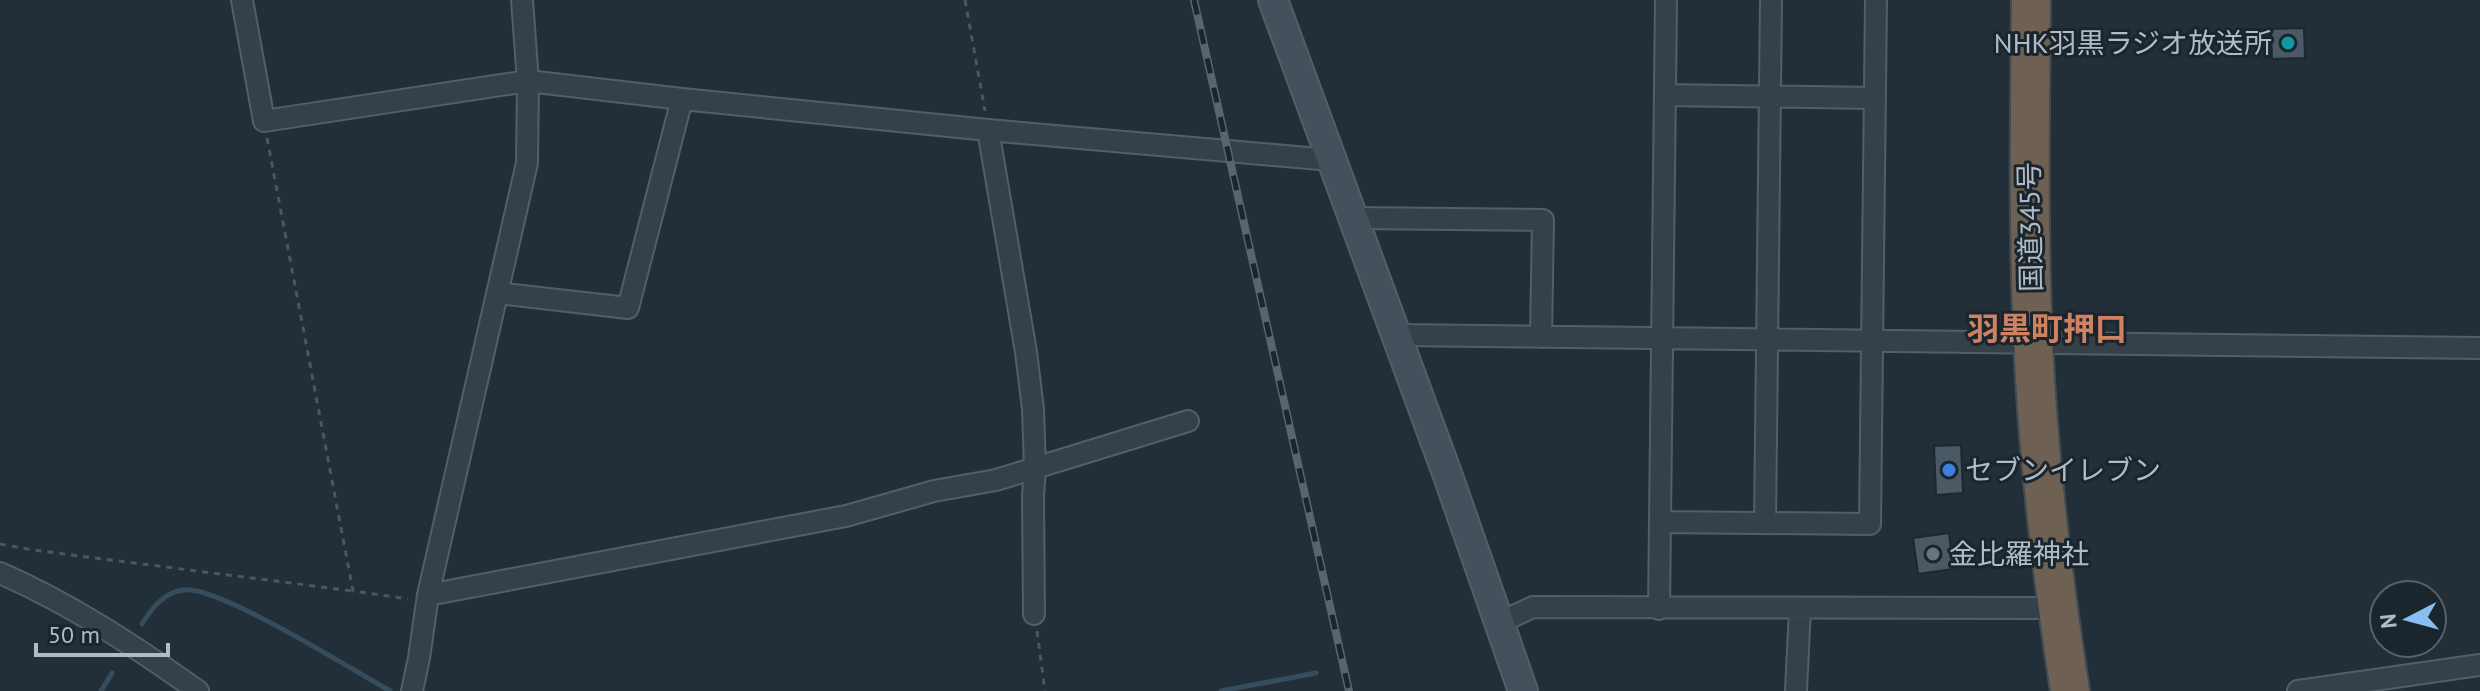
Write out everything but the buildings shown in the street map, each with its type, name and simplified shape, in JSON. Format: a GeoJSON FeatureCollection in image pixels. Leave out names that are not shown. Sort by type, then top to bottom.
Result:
{"type":"FeatureCollection","features":[{"type":"Feature","properties":{"kind":"highway","name":"国道345号"},"geometry":{"type":"LineString","coordinates":[[2031,0],[2029,187],[2033,342],[2042,475],[2070,691]]}},
{"type":"Feature","properties":{"kind":"street"},"geometry":{"type":"LineString","coordinates":[[242,0],[264,121],[528,81],[988,130],[1331,160]]}},
{"type":"Feature","properties":{"kind":"street"},"geometry":{"type":"LineString","coordinates":[[412,691],[428,598],[527,163],[528,81],[522,0]]}},
{"type":"Feature","properties":{"kind":"street"},"geometry":{"type":"LineString","coordinates":[[1273,0],[1523,691]]}},
{"type":"Feature","properties":{"kind":"street"},"geometry":{"type":"LineString","coordinates":[[1659,609],[1666,0]]}},
{"type":"Feature","properties":{"kind":"street"},"geometry":{"type":"LineString","coordinates":[[1765,523],[1771,0]]}},
{"type":"Feature","properties":{"kind":"street"},"geometry":{"type":"LineString","coordinates":[[1660,522],[1870,524],[1876,0]]}},
{"type":"Feature","properties":{"kind":"street"},"geometry":{"type":"LineString","coordinates":[[1665,95],[1875,98]]}},
{"type":"Feature","properties":{"kind":"street"},"geometry":{"type":"LineString","coordinates":[[497,293],[628,308],[682,99]]}},
{"type":"Feature","properties":{"kind":"street"},"geometry":{"type":"LineString","coordinates":[[988,130],[1033,409],[1034,614]]}},
{"type":"Feature","properties":{"kind":"street"},"geometry":{"type":"LineString","coordinates":[[1354,218],[1543,220],[1541,337]]}},
{"type":"Feature","properties":{"kind":"street"},"geometry":{"type":"LineString","coordinates":[[1396,335],[2480,348]]}},
{"type":"Feature","properties":{"kind":"street"},"geometry":{"type":"LineString","coordinates":[[428,598],[846,516],[934,491],[996,480],[1188,421]]}},
{"type":"Feature","properties":{"kind":"street"},"geometry":{"type":"LineString","coordinates":[[0,573],[84,616],[154,659],[198,691]]}},
{"type":"Feature","properties":{"kind":"street"},"geometry":{"type":"LineString","coordinates":[[1499,623],[1533,607],[2057,608]]}},
{"type":"Feature","properties":{"kind":"street"},"geometry":{"type":"LineString","coordinates":[[1796,691],[1800,608]]}},
{"type":"Feature","properties":{"kind":"street"},"geometry":{"type":"LineString","coordinates":[[2298,691],[2337,689],[2480,665]]}},
{"type":"Feature","properties":{"kind":"path"},"geometry":{"type":"LineString","coordinates":[[965,0],[988,130]]}},
{"type":"Feature","properties":{"kind":"path"},"geometry":{"type":"LineString","coordinates":[[264,121],[353,591]]}},
{"type":"Feature","properties":{"kind":"path"},"geometry":{"type":"LineString","coordinates":[[0,544],[353,591],[428,598]]}},
{"type":"Feature","properties":{"kind":"path"},"geometry":{"type":"LineString","coordinates":[[1034,614],[1045,691]]}},
{"type":"Feature","properties":{"kind":"waterway"},"geometry":{"type":"LineString","coordinates":[[142,624],[154,607],[170,594],[184,590],[201,592],[255,615],[390,691]]}},
{"type":"Feature","properties":{"kind":"waterway"},"geometry":{"type":"LineString","coordinates":[[101,691],[112,673]]}},
{"type":"Feature","properties":{"kind":"waterway"},"geometry":{"type":"LineString","coordinates":[[1221,691],[1316,673]]}},
{"type":"Feature","properties":{"kind":"railway"},"geometry":{"type":"LineString","coordinates":[[1194,0],[1349,691]]}},
{"type":"Feature","properties":{"kind":"place","name":"NHK羽黒ラジオ放送所"},"geometry":{"type":"Point","coordinates":[2288,43]}},
{"type":"Feature","properties":{"kind":"place","name":"セブンイレブン"},"geometry":{"type":"Point","coordinates":[1949,470]}},
{"type":"Feature","properties":{"kind":"place","name":"金比羅神社"},"geometry":{"type":"Point","coordinates":[1933,554]}},
{"type":"Feature","properties":{"kind":"district","name":"羽黒町押口"},"geometry":{"type":"Point","coordinates":[2047,329]}}]}
